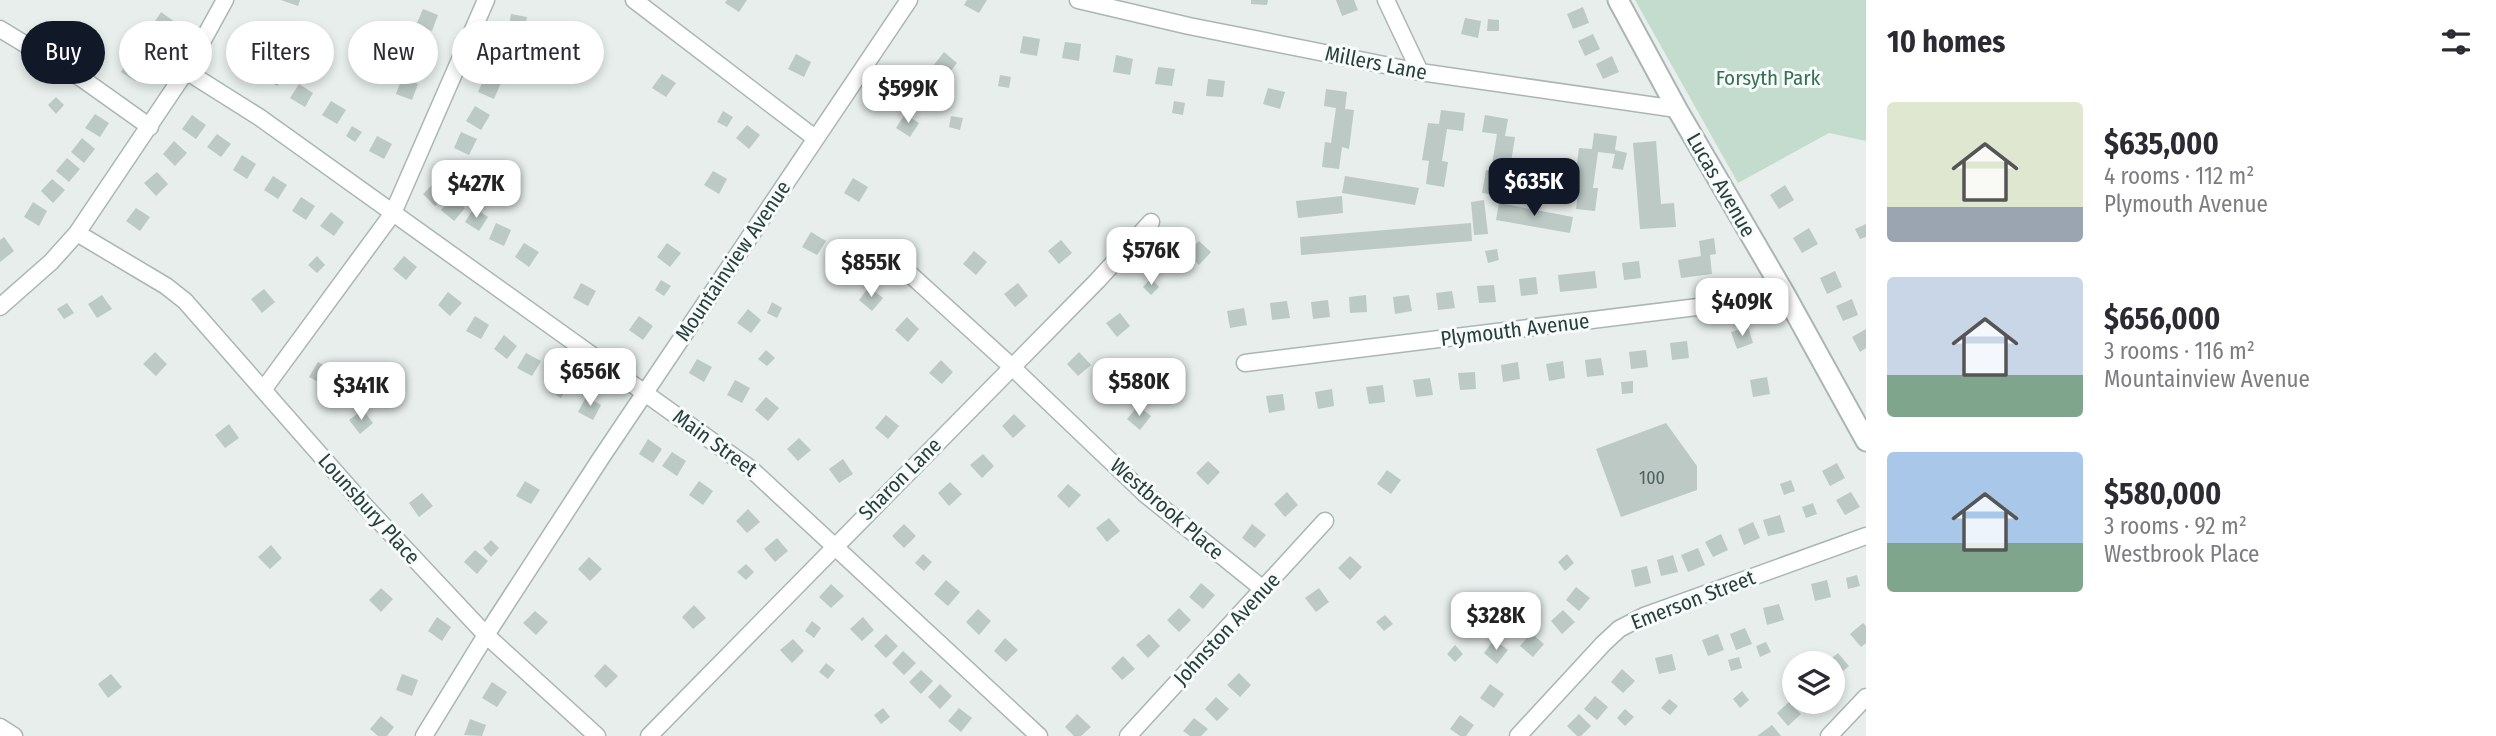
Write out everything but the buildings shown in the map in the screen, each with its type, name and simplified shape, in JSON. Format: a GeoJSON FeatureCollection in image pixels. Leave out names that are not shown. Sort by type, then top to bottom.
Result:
{"type":"FeatureCollection","features":[{"type":"Feature","properties":{"kind":"street"},"geometry":{"type":"LineString","coordinates":[[212,24],[225,0]]}},
{"type":"Feature","properties":{"kind":"street"},"geometry":{"type":"LineString","coordinates":[[263,390],[393,213],[486,0]]}},
{"type":"Feature","properties":{"kind":"street"},"geometry":{"type":"LineString","coordinates":[[634,0],[815,138]]}},
{"type":"Feature","properties":{"kind":"street","name":"Mountainview Avenue"},"geometry":{"type":"LineString","coordinates":[[424,736],[486,635],[645,393],[909,0]]}},
{"type":"Feature","properties":{"kind":"street","name":"Millers Lane"},"geometry":{"type":"LineString","coordinates":[[1078,0],[1113,4],[1189,26],[1420,72],[1676,109]]}},
{"type":"Feature","properties":{"kind":"street"},"geometry":{"type":"LineString","coordinates":[[1387,0],[1420,72]]}},
{"type":"Feature","properties":{"kind":"street","name":"Lucas Avenue"},"geometry":{"type":"LineString","coordinates":[[1618,0],[1676,109],[1786,296],[1866,441]]}},
{"type":"Feature","properties":{"kind":"street"},"geometry":{"type":"LineString","coordinates":[[0,29],[84,80],[150,127]]}},
{"type":"Feature","properties":{"kind":"street"},"geometry":{"type":"LineString","coordinates":[[0,307],[51,262],[77,233],[178,84]]}},
{"type":"Feature","properties":{"kind":"street","name":"Main Street"},"geometry":{"type":"LineString","coordinates":[[207,84],[259,117],[751,468],[1038,736]]}},
{"type":"Feature","properties":{"kind":"street","name":"Sharon Lane"},"geometry":{"type":"LineString","coordinates":[[649,736],[1151,222]]}},
{"type":"Feature","properties":{"kind":"street","name":"Lounsbury Place"},"geometry":{"type":"LineString","coordinates":[[77,233],[166,286],[185,301],[366,507],[486,635],[597,736]]}},
{"type":"Feature","properties":{"kind":"street","name":"Westbrook Place"},"geometry":{"type":"LineString","coordinates":[[889,255],[1145,494],[1263,589]]}},
{"type":"Feature","properties":{"kind":"street","name":"Plymouth Avenue"},"geometry":{"type":"LineString","coordinates":[[1245,363],[1786,296]]}},
{"type":"Feature","properties":{"kind":"street","name":"Johnston Avenue"},"geometry":{"type":"LineString","coordinates":[[1128,736],[1325,521]]}},
{"type":"Feature","properties":{"kind":"street","name":"Emerson Street"},"geometry":{"type":"LineString","coordinates":[[1518,736],[1619,629],[1644,616],[1866,536]]}},
{"type":"Feature","properties":{"kind":"street"},"geometry":{"type":"LineString","coordinates":[[1829,736],[1866,697]]}},
{"type":"Feature","properties":{"kind":"street"},"geometry":{"type":"LineString","coordinates":[[0,727],[14,736]]}},
{"type":"Feature","properties":{"kind":"green space","name":"Forsyth Park"},"geometry":{"type":"Polygon","coordinates":[[[1635,0],[1866,0],[1866,141],[1829,133],[1738,183],[1635,0]]]}}]}
